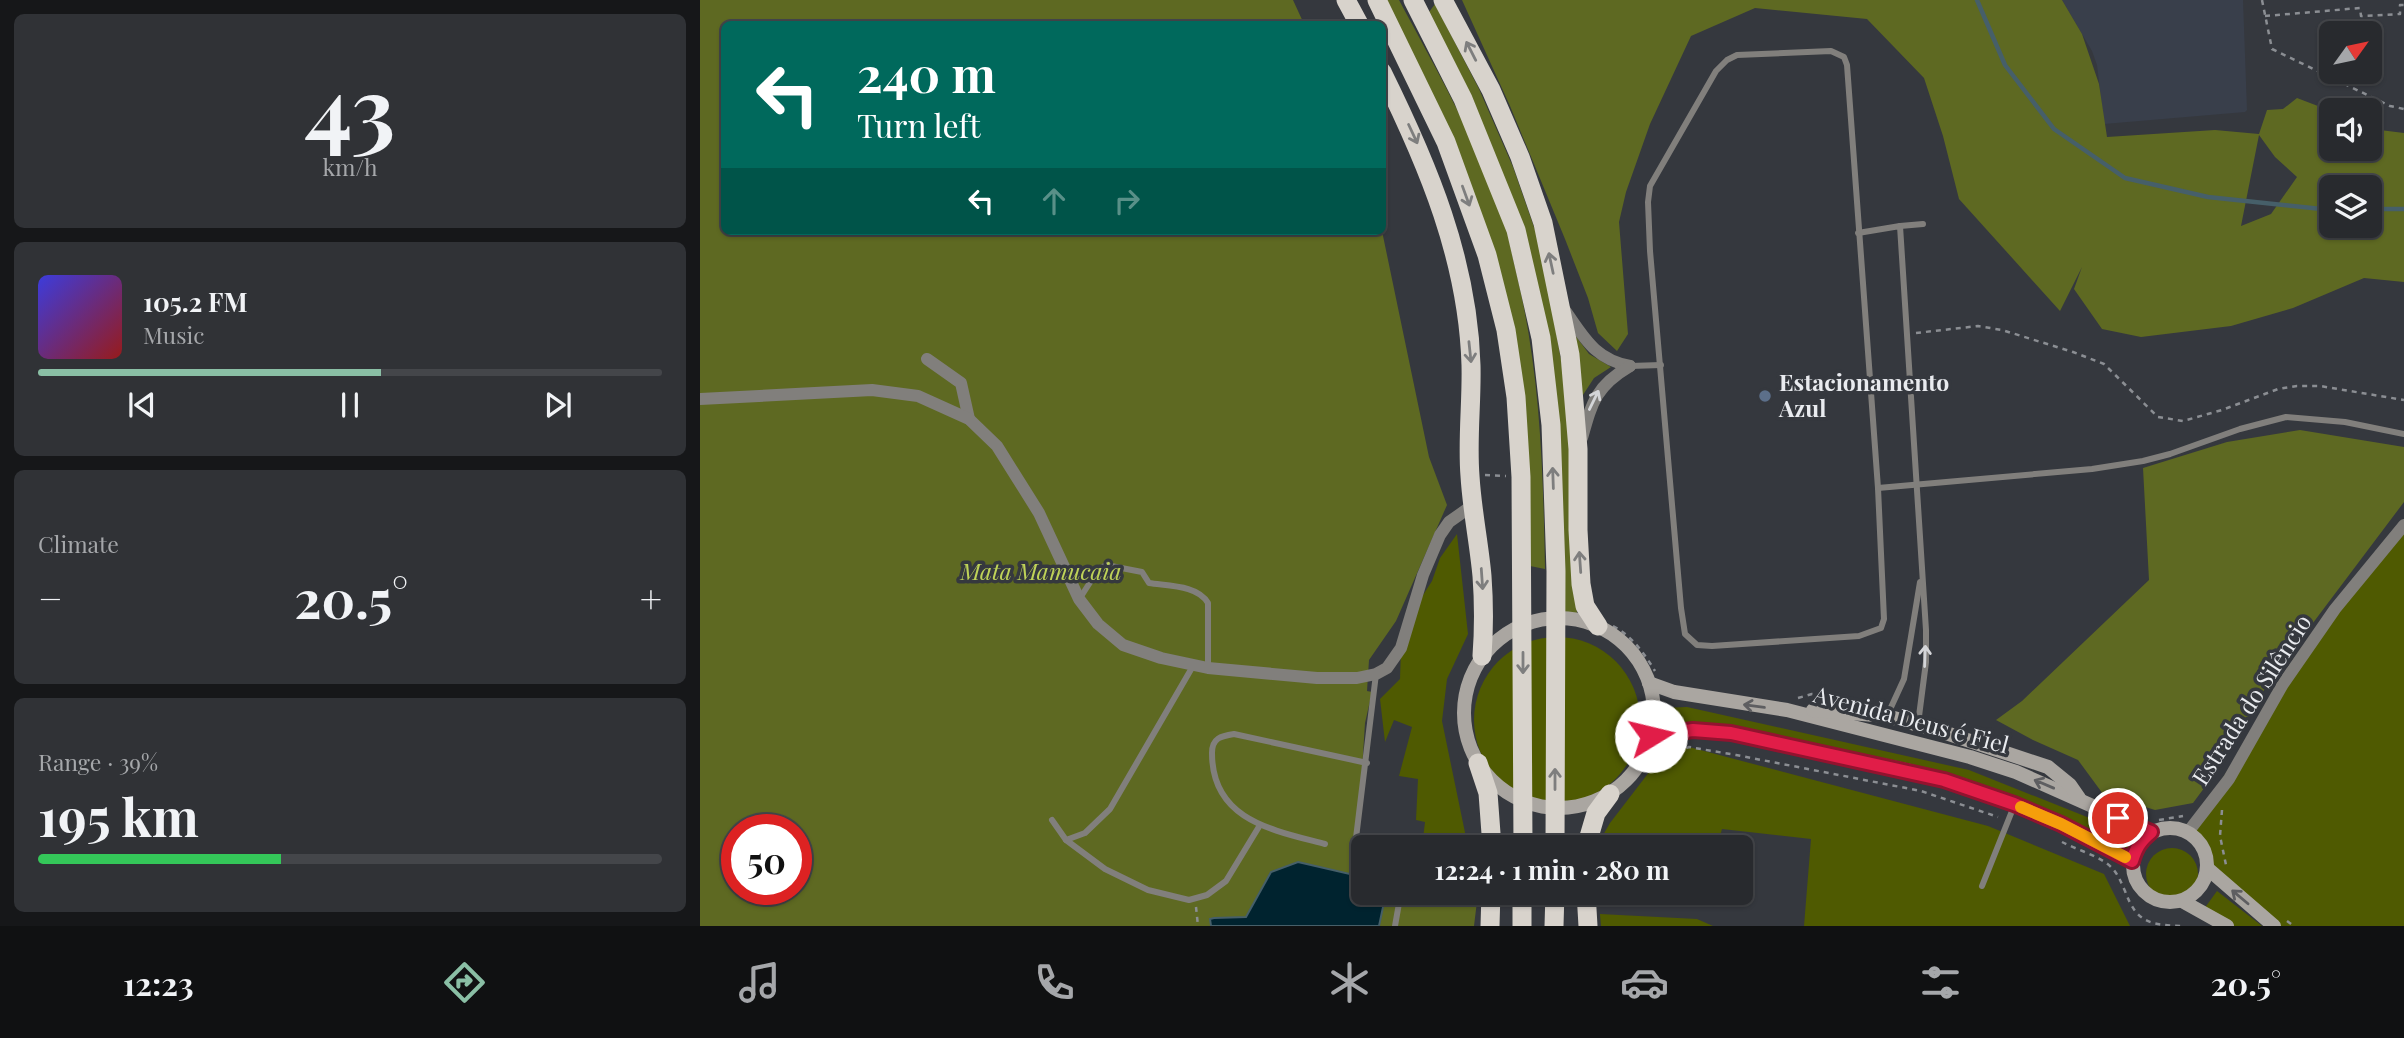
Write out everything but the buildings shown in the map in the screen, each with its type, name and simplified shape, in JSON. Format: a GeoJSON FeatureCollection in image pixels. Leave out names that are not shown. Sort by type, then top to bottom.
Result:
{"type":"FeatureCollection","features":[{"type":"Feature","properties":{"kind":"highway"},"geometry":{"type":"LineString","coordinates":[[1346,0],[1357,21]]}},
{"type":"Feature","properties":{"kind":"highway"},"geometry":{"type":"LineString","coordinates":[[1377,0],[1446,142],[1487,255],[1507,330],[1516,397],[1522,527],[1523,835]]}},
{"type":"Feature","properties":{"kind":"highway"},"geometry":{"type":"LineString","coordinates":[[1413,0],[1462,99],[1516,230],[1541,338],[1551,425],[1556,571],[1555,835]]}},
{"type":"Feature","properties":{"kind":"highway"},"geometry":{"type":"LineString","coordinates":[[1443,0],[1491,90],[1520,157],[1543,223],[1570,355],[1578,449],[1581,584],[1586,606],[1605,626]]}},
{"type":"Feature","properties":{"kind":"highway"},"geometry":{"type":"LineString","coordinates":[[1386,80],[1416,141],[1444,210],[1463,289],[1471,363],[1469,474],[1482,576],[1482,656]]}},
{"type":"Feature","properties":{"kind":"highway"},"geometry":{"type":"LineString","coordinates":[[1478,762],[1489,793],[1491,835]]}},
{"type":"Feature","properties":{"kind":"highway"},"geometry":{"type":"LineString","coordinates":[[1590,835],[1596,813],[1610,794]]}},
{"type":"Feature","properties":{"kind":"highway"},"geometry":{"type":"LineString","coordinates":[[1490,926],[1491,905]]}},
{"type":"Feature","properties":{"kind":"highway"},"geometry":{"type":"LineString","coordinates":[[1522,905],[1522,926]]}},
{"type":"Feature","properties":{"kind":"highway"},"geometry":{"type":"LineString","coordinates":[[1554,926],[1555,905]]}},
{"type":"Feature","properties":{"kind":"highway"},"geometry":{"type":"LineString","coordinates":[[1587,905],[1588,926]]}},
{"type":"Feature","properties":{"kind":"main road"},"geometry":{"type":"LineString","coordinates":[[1567,618],[1605,626],[1654,680],[1654,718],[1649,743],[1636,769],[1610,794],[1571,809],[1523,801],[1489,779],[1478,762],[1467,736],[1464,709],[1469,681],[1482,656],[1506,634],[1535,621],[1567,618]]}},
{"type":"Feature","properties":{"kind":"main road","name":"Avenida Deus é Fiel"},"geometry":{"type":"LineString","coordinates":[[1654,680],[1674,692],[1788,706],[1970,757],[2016,772],[2152,826]]}},
{"type":"Feature","properties":{"kind":"main road"},"geometry":{"type":"LineString","coordinates":[[1788,706],[1887,716],[1918,724],[2048,767],[2070,785],[2080,799]]}},
{"type":"Feature","properties":{"kind":"main road"},"geometry":{"type":"LineString","coordinates":[[1649,743],[1693,730],[1731,733],[1906,771],[1963,785],[2014,804],[2101,843],[2132,861]]}},
{"type":"Feature","properties":{"kind":"main road"},"geometry":{"type":"LineString","coordinates":[[2152,826],[2188,832],[2204,850],[2207,868],[2199,888],[2182,901],[2157,900],[2146,894],[2133,874],[2135,849],[2152,826]]}},
{"type":"Feature","properties":{"kind":"main road"},"geometry":{"type":"LineString","coordinates":[[2207,868],[2278,922]]}},
{"type":"Feature","properties":{"kind":"main road"},"geometry":{"type":"LineString","coordinates":[[2182,901],[2227,926]]}},
{"type":"Feature","properties":{"kind":"street"},"geometry":{"type":"LineString","coordinates":[[1560,304],[1591,346],[1609,360],[1630,366]]}},
{"type":"Feature","properties":{"kind":"street"},"geometry":{"type":"LineString","coordinates":[[927,359],[961,383],[969,419]]}},
{"type":"Feature","properties":{"kind":"street"},"geometry":{"type":"LineString","coordinates":[[1578,449],[1589,411],[1600,388],[1630,366]]}},
{"type":"Feature","properties":{"kind":"street"},"geometry":{"type":"LineString","coordinates":[[700,399],[872,390],[918,396],[969,419],[997,446],[1039,513],[1079,599],[1098,624],[1124,645],[1193,666],[1317,678],[1357,678],[1377,674],[1387,667],[1401,648],[1423,575],[1440,535],[1449,522],[1473,505]]}},
{"type":"Feature","properties":{"kind":"street","name":"Estrada do Silêncio"},"geometry":{"type":"LineString","coordinates":[[2188,832],[2229,779],[2283,684],[2336,609],[2404,525]]}},
{"type":"Feature","properties":{"kind":"lane"},"geometry":{"type":"LineString","coordinates":[[1831,51],[1844,57],[1848,75],[1858,233],[1878,488],[1884,594],[1884,620],[1881,628],[1859,636],[1697,645],[1685,634],[1681,608],[1648,202],[1650,186],[1716,71],[1727,60],[1737,55],[1831,51]]}},
{"type":"Feature","properties":{"kind":"lane"},"geometry":{"type":"LineString","coordinates":[[1858,233],[1923,224]]}},
{"type":"Feature","properties":{"kind":"lane"},"geometry":{"type":"LineString","coordinates":[[1900,226],[1918,485],[1921,573],[1925,601],[1926,662],[1918,724]]}},
{"type":"Feature","properties":{"kind":"lane"},"geometry":{"type":"LineString","coordinates":[[1630,366],[1661,365]]}},
{"type":"Feature","properties":{"kind":"lane"},"geometry":{"type":"LineString","coordinates":[[1878,488],[2092,469],[2143,461],[2286,417],[2345,422],[2404,434]]}},
{"type":"Feature","properties":{"kind":"lane"},"geometry":{"type":"LineString","coordinates":[[1079,599],[1098,570],[1106,565],[1142,572],[1149,583],[1196,591],[1205,597],[1208,603],[1208,668]]}},
{"type":"Feature","properties":{"kind":"lane"},"geometry":{"type":"LineString","coordinates":[[1887,716],[1904,679],[1921,573]]}},
{"type":"Feature","properties":{"kind":"lane"},"geometry":{"type":"LineString","coordinates":[[1066,840],[1085,832],[1110,809],[1193,666]]}},
{"type":"Feature","properties":{"kind":"lane"},"geometry":{"type":"LineString","coordinates":[[1356,835],[1377,674]]}},
{"type":"Feature","properties":{"kind":"lane"},"geometry":{"type":"LineString","coordinates":[[1325,844],[1260,825],[1236,810],[1215,783],[1212,747],[1221,736],[1234,734],[1367,763]]}},
{"type":"Feature","properties":{"kind":"lane"},"geometry":{"type":"LineString","coordinates":[[1982,886],[2014,804]]}},
{"type":"Feature","properties":{"kind":"lane"},"geometry":{"type":"LineString","coordinates":[[1052,820],[1066,840],[1105,869],[1148,890],[1189,900],[1196,900],[1226,881],[1260,825]]}},
{"type":"Feature","properties":{"kind":"lane"},"geometry":{"type":"LineString","coordinates":[[1395,926],[1399,905]]}},
{"type":"Feature","properties":{"kind":"path"},"geometry":{"type":"LineString","coordinates":[[2262,0],[2272,49],[2390,106],[2404,109]]}},
{"type":"Feature","properties":{"kind":"path"},"geometry":{"type":"LineString","coordinates":[[2265,16],[2360,8],[2361,16],[2400,14],[2400,5],[2404,5]]}},
{"type":"Feature","properties":{"kind":"path"},"geometry":{"type":"LineString","coordinates":[[1906,334],[1978,326],[2002,330],[2073,352],[2104,364],[2158,417],[2183,421],[2278,389],[2297,386],[2320,386],[2404,400]]}},
{"type":"Feature","properties":{"kind":"path"},"geometry":{"type":"LineString","coordinates":[[1469,474],[1510,476]]}},
{"type":"Feature","properties":{"kind":"path"},"geometry":{"type":"LineString","coordinates":[[1605,626],[1623,631],[1643,652],[1654,680]]}},
{"type":"Feature","properties":{"kind":"path"},"geometry":{"type":"LineString","coordinates":[[1788,706],[1812,694],[1833,696]]}},
{"type":"Feature","properties":{"kind":"path"},"geometry":{"type":"LineString","coordinates":[[1649,743],[1665,758],[1689,747],[1736,755],[1922,792],[2008,820]]}},
{"type":"Feature","properties":{"kind":"path"},"geometry":{"type":"LineString","coordinates":[[2229,779],[2220,825],[2229,873]]}},
{"type":"Feature","properties":{"kind":"path"},"geometry":{"type":"LineString","coordinates":[[2152,826],[2188,815]]}},
{"type":"Feature","properties":{"kind":"path"},"geometry":{"type":"LineString","coordinates":[[2060,842],[2109,865],[2119,877],[2131,908],[2145,922],[2184,926]]}},
{"type":"Feature","properties":{"kind":"path"},"geometry":{"type":"LineString","coordinates":[[1196,900],[1198,926]]}},
{"type":"Feature","properties":{"kind":"path"},"geometry":{"type":"LineString","coordinates":[[2278,922],[2294,926]]}},
{"type":"Feature","properties":{"kind":"shaded area"},"geometry":{"type":"Polygon","coordinates":[[[2062,0],[2243,0],[2247,110],[2104,124],[2097,65],[2092,51],[2062,0]]]}},
{"type":"Feature","properties":{"kind":"shaded area"},"geometry":{"type":"Polygon","coordinates":[[[1298,862],[1351,874],[1351,905],[1383,905],[1379,926],[1211,926],[1210,919],[1246,917],[1271,872],[1298,862]]]}},
{"type":"Feature","properties":{"kind":"green space","name":"Mata Mamucaia"},"geometry":{"type":"Polygon","coordinates":[[[700,0],[1293,0],[1303,21],[721,21],[721,235],[1383,235],[1429,457],[1447,505],[1396,621],[1369,660],[1367,691],[1372,692],[1365,723],[1358,835],[1351,835],[1351,905],[1477,905],[1474,926],[700,926],[700,0]]]}},
{"type":"Feature","properties":{"kind":"green space"},"geometry":{"type":"Polygon","coordinates":[[[1384,0],[1399,0],[1467,130],[1505,223],[1523,302],[1535,377],[1545,569],[1530,566],[1516,349],[1384,0]]]}},
{"type":"Feature","properties":{"kind":"green space"},"geometry":{"type":"Polygon","coordinates":[[[1462,0],[2062,0],[2082,34],[2099,84],[2107,137],[2215,130],[2259,134],[2267,110],[2283,109],[2297,98],[2319,106],[2319,161],[2382,161],[2382,130],[2404,133],[2404,282],[2364,278],[2293,308],[2231,326],[2141,337],[2102,329],[2074,289],[2082,267],[2060,311],[1959,199],[1943,136],[1924,78],[1867,19],[1755,8],[1691,36],[1650,124],[1626,192],[1619,222],[1628,334],[1617,351],[1598,333],[1588,298],[1510,106],[1462,0]],[[2259,135],[2241,226],[2271,214],[2297,177],[2275,157],[2259,135]]]}},
{"type":"Feature","properties":{"kind":"green space"},"geometry":{"type":"Polygon","coordinates":[[[1435,4],[1479,89],[1513,167],[1541,247],[1567,394],[1577,615],[1560,612],[1536,288],[1426,16],[1435,4]]]}},
{"type":"Feature","properties":{"kind":"green space"},"geometry":{"type":"Polygon","coordinates":[[[1572,331],[1589,354],[1611,367],[1594,378],[1581,398],[1572,331]]]}},
{"type":"Feature","properties":{"kind":"green space"},"geometry":{"type":"Polygon","coordinates":[[[2300,430],[2404,447],[2404,502],[2270,680],[2219,768],[2193,803],[2155,810],[2103,794],[2078,760],[1996,720],[2022,701],[2149,580],[2143,468],[2227,442],[2300,430]]]}},
{"type":"Feature","properties":{"kind":"green space"},"geometry":{"type":"Polygon","coordinates":[[[2404,525],[2404,926],[2274,926],[2230,889],[2197,840],[2188,832],[2283,684],[2404,525]]]}},
{"type":"Feature","properties":{"kind":"green space"},"geometry":{"type":"Polygon","coordinates":[[[1457,534],[1468,634],[1447,679],[1442,721],[1466,835],[1423,835],[1425,822],[1416,820],[1418,779],[1399,776],[1412,727],[1394,720],[1385,742],[1380,699],[1400,679],[1401,648],[1411,614],[1432,581],[1440,558],[1457,534]]]}},
{"type":"Feature","properties":{"kind":"green space"},"geometry":{"type":"Polygon","coordinates":[[[1557,637],[1589,643],[1616,661],[1634,688],[1640,720],[1634,752],[1616,779],[1589,797],[1557,803],[1525,797],[1498,779],[1480,752],[1474,720],[1480,688],[1498,661],[1525,643],[1557,637]]]}},
{"type":"Feature","properties":{"kind":"green space"},"geometry":{"type":"Polygon","coordinates":[[[1687,707],[1969,770],[2092,819],[2138,844],[2127,862],[2002,800],[1725,729],[1681,723],[1662,729],[1662,708],[1687,707]]]}},
{"type":"Feature","properties":{"kind":"green space"},"geometry":{"type":"Polygon","coordinates":[[[1689,747],[1988,826],[2104,874],[2130,926],[1804,926],[1811,839],[1722,829],[1720,835],[1603,835],[1663,754],[1689,747]]]}},
{"type":"Feature","properties":{"kind":"green space"},"geometry":{"type":"Polygon","coordinates":[[[2172,848],[2182,850],[2190,856],[2196,864],[2196,884],[2190,892],[2182,898],[2172,900],[2162,898],[2154,892],[2148,884],[2146,874],[2148,864],[2154,856],[2162,850],[2172,848]]]}},
{"type":"Feature","properties":{"kind":"green space"},"geometry":{"type":"Polygon","coordinates":[[[2217,891],[2262,926],[2232,926],[2204,909],[2217,891]]]}},
{"type":"Feature","properties":{"kind":"green space"},"geometry":{"type":"Polygon","coordinates":[[[1600,914],[1697,919],[1713,926],[1601,926],[1600,914]]]}},
{"type":"Feature","properties":{"kind":"waterway"},"geometry":{"type":"LineString","coordinates":[[1977,0],[2005,65],[2054,129],[2125,178],[2208,197],[2319,209]]}},
{"type":"Feature","properties":{"kind":"waterway"},"geometry":{"type":"LineString","coordinates":[[2382,209],[2404,209]]}},
{"type":"Feature","properties":{"kind":"slow traffic"},"geometry":{"type":"LineString","coordinates":[[2021,807],[2101,843],[2125,857]]}},
{"type":"Feature","properties":{"kind":"place","name":"Estacionamento Azul"},"geometry":{"type":"Point","coordinates":[1765,396]}},
{"type":"Feature","properties":{"kind":"route"},"geometry":{"type":"LineString","coordinates":[[1651,736],[1693,730],[1731,733],[1944,780],[2014,804],[2061,824],[2132,861],[2135,849],[2151,832],[2118,818]]}}]}
